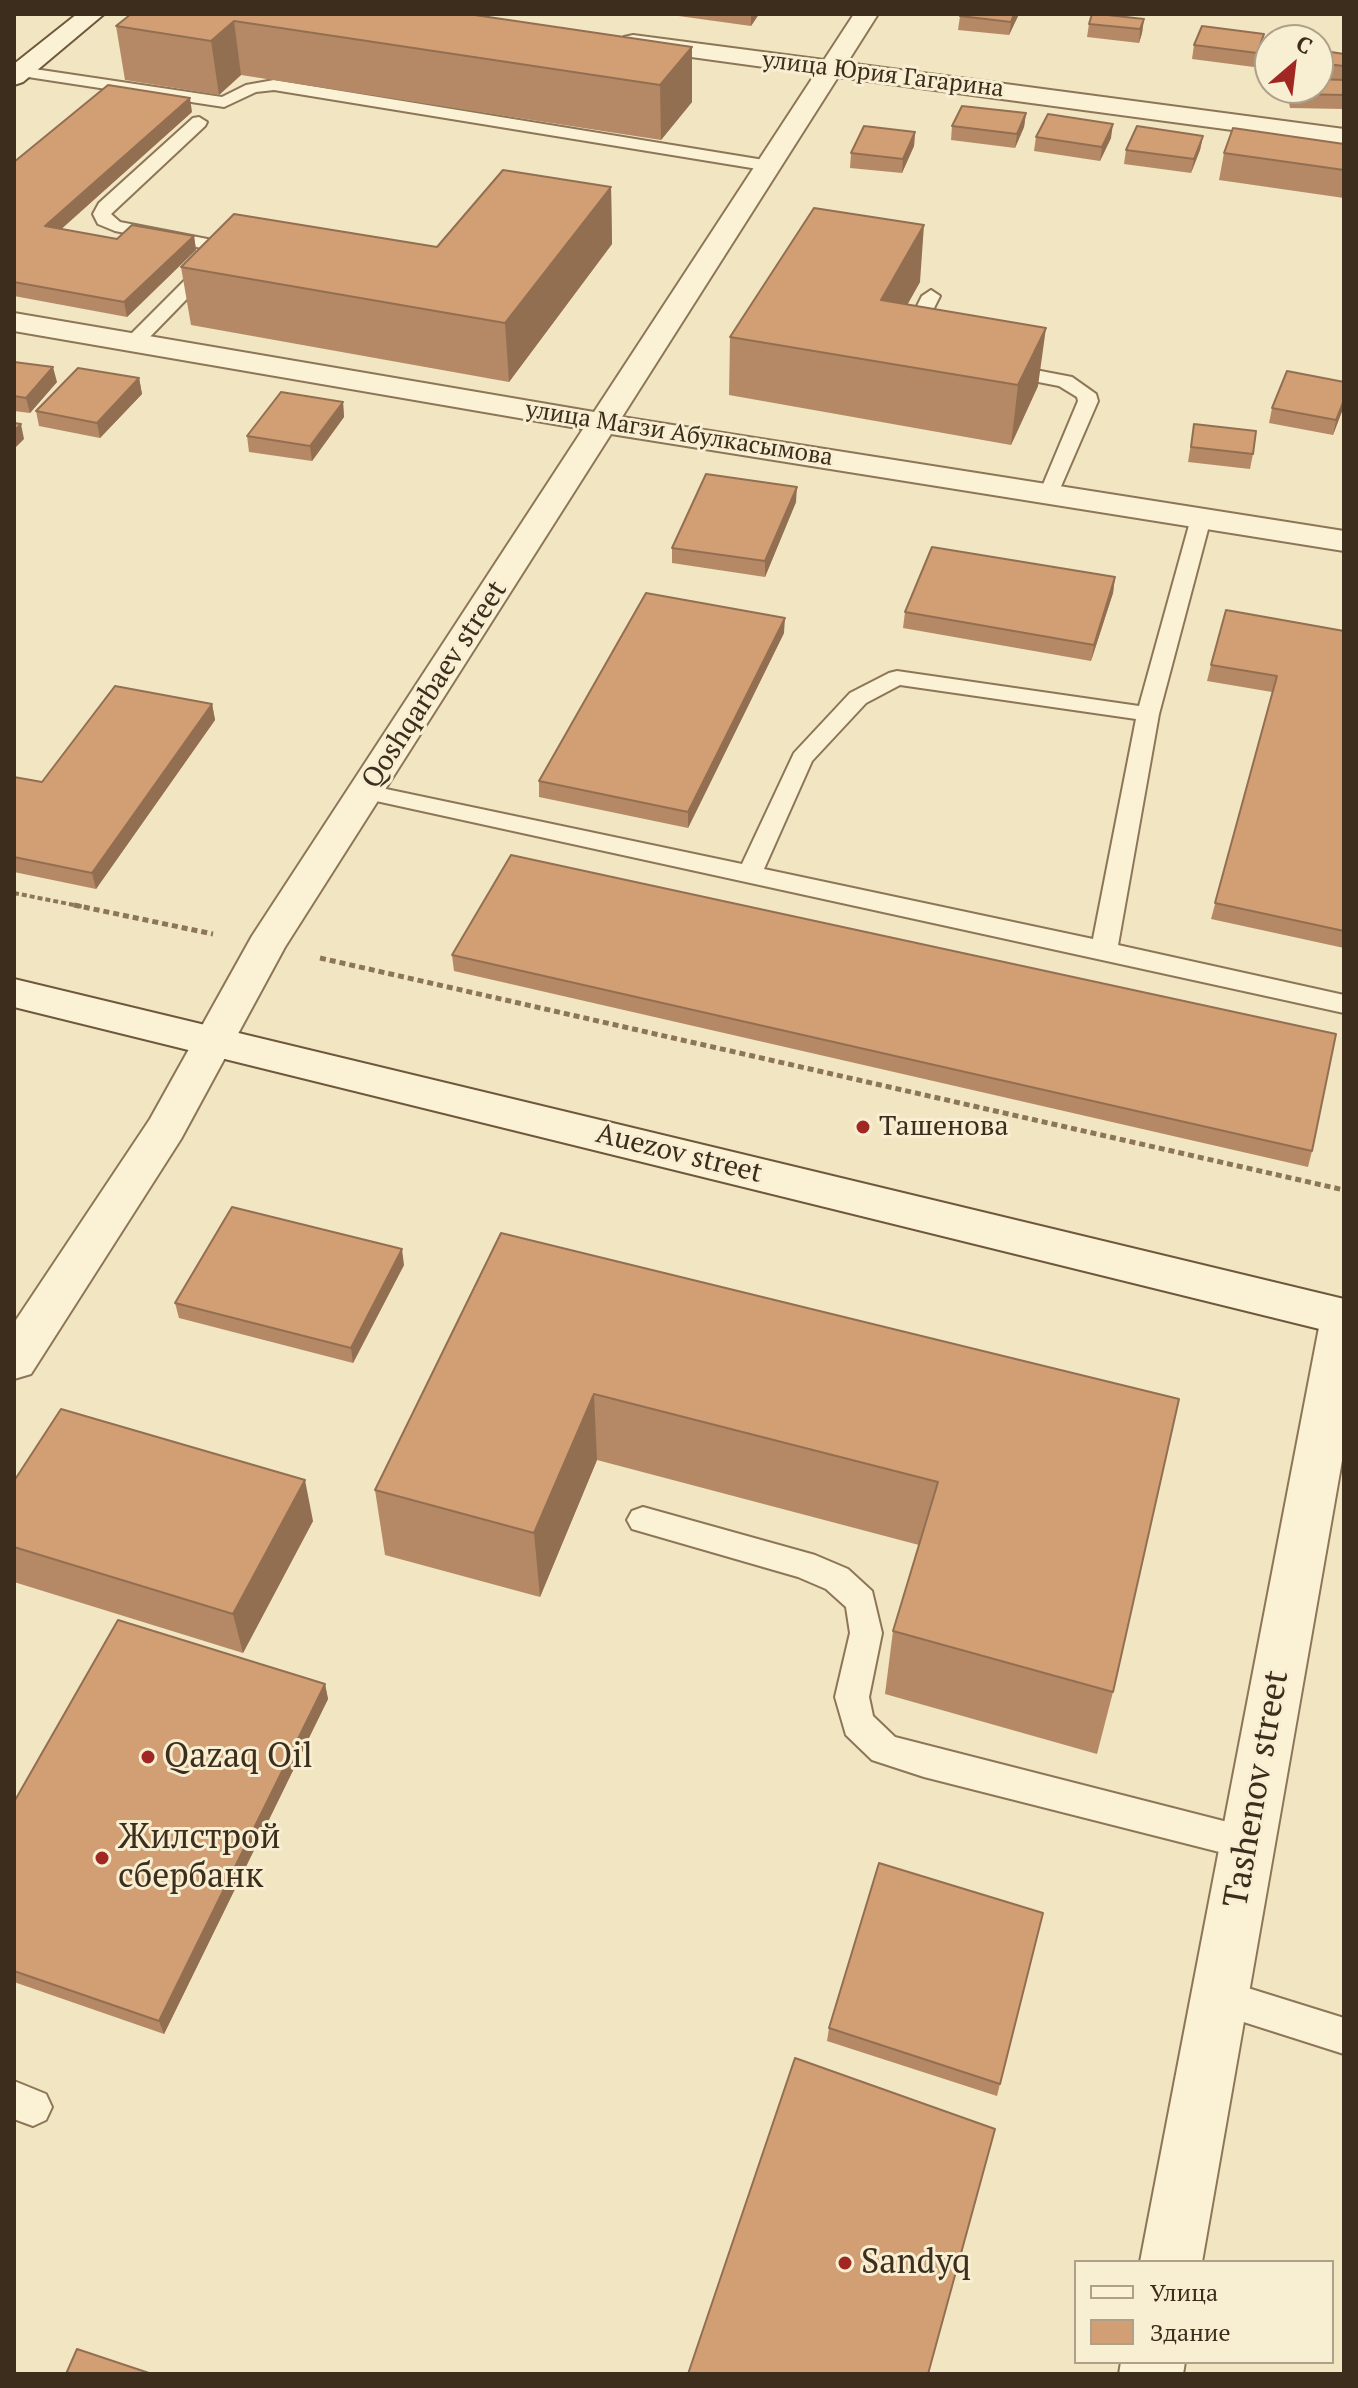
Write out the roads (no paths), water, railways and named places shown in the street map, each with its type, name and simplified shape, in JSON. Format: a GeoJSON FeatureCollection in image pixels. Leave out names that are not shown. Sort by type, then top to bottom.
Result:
{"type":"FeatureCollection","features":[{"type":"Feature","properties":{"kind":"street"},"geometry":{"type":"LineString","coordinates":[[17,74],[92,14]]}},
{"type":"Feature","properties":{"kind":"street","name":"Qoshqarbaev street"},"geometry":{"type":"LineString","coordinates":[[14,1361],[166,1128],[266,945],[866,14]]}},
{"type":"Feature","properties":{"kind":"street","name":"улица Юрия Гагарина"},"geometry":{"type":"LineString","coordinates":[[611,39],[1344,137]]}},
{"type":"Feature","properties":{"kind":"street","name":"улица Магзи Абулкасымова"},"geometry":{"type":"LineString","coordinates":[[14,322],[602,423],[1344,541]]}},
{"type":"Feature","properties":{"kind":"street","name":"Auezov street"},"geometry":{"type":"LineString","coordinates":[[14,993],[1344,1317]]}},
{"type":"Feature","properties":{"kind":"street","name":"Tashenov street"},"geometry":{"type":"LineString","coordinates":[[1171,2260],[1344,1317]]}},
{"type":"Feature","properties":{"kind":"lane"},"geometry":{"type":"LineString","coordinates":[[17,74],[224,102],[252,88],[274,85],[770,166]]}},
{"type":"Feature","properties":{"kind":"lane"},"geometry":{"type":"LineString","coordinates":[[134,342],[234,249],[115,226],[104,220],[102,214],[105,207],[199,122]]}},
{"type":"Feature","properties":{"kind":"lane"},"geometry":{"type":"LineString","coordinates":[[925,357],[908,348],[908,339],[931,296]]}},
{"type":"Feature","properties":{"kind":"lane"},"geometry":{"type":"LineString","coordinates":[[978,366],[1051,377],[1078,386],[1086,394],[1088,401],[1049,494]]}},
{"type":"Feature","properties":{"kind":"lane"},"geometry":{"type":"LineString","coordinates":[[1104,950],[1148,714],[1201,518]]}},
{"type":"Feature","properties":{"kind":"lane"},"geometry":{"type":"LineString","coordinates":[[749,876],[802,758],[858,698],[897,678],[1148,714]]}},
{"type":"Feature","properties":{"kind":"lane"},"geometry":{"type":"LineString","coordinates":[[367,792],[1344,1004]]}},
{"type":"Feature","properties":{"kind":"lane"},"geometry":{"type":"LineString","coordinates":[[643,1520],[804,1565],[837,1579],[861,1601],[866,1633],[852,1697],[858,1724],[884,1749],[924,1762],[1247,1843]]}},
{"type":"Feature","properties":{"kind":"lane"},"geometry":{"type":"LineString","coordinates":[[1219,1997],[1344,2036]]}},
{"type":"Feature","properties":{"kind":"place","name":"Ташенова"},"geometry":{"type":"Point","coordinates":[863,1127]}},
{"type":"Feature","properties":{"kind":"place","name":"Qazaq Oil"},"geometry":{"type":"Point","coordinates":[148,1757]}},
{"type":"Feature","properties":{"kind":"place","name":"Жилстрой сбербанк"},"geometry":{"type":"Point","coordinates":[102,1858]}},
{"type":"Feature","properties":{"kind":"place","name":"Sandyq"},"geometry":{"type":"Point","coordinates":[845,2263]}}]}
